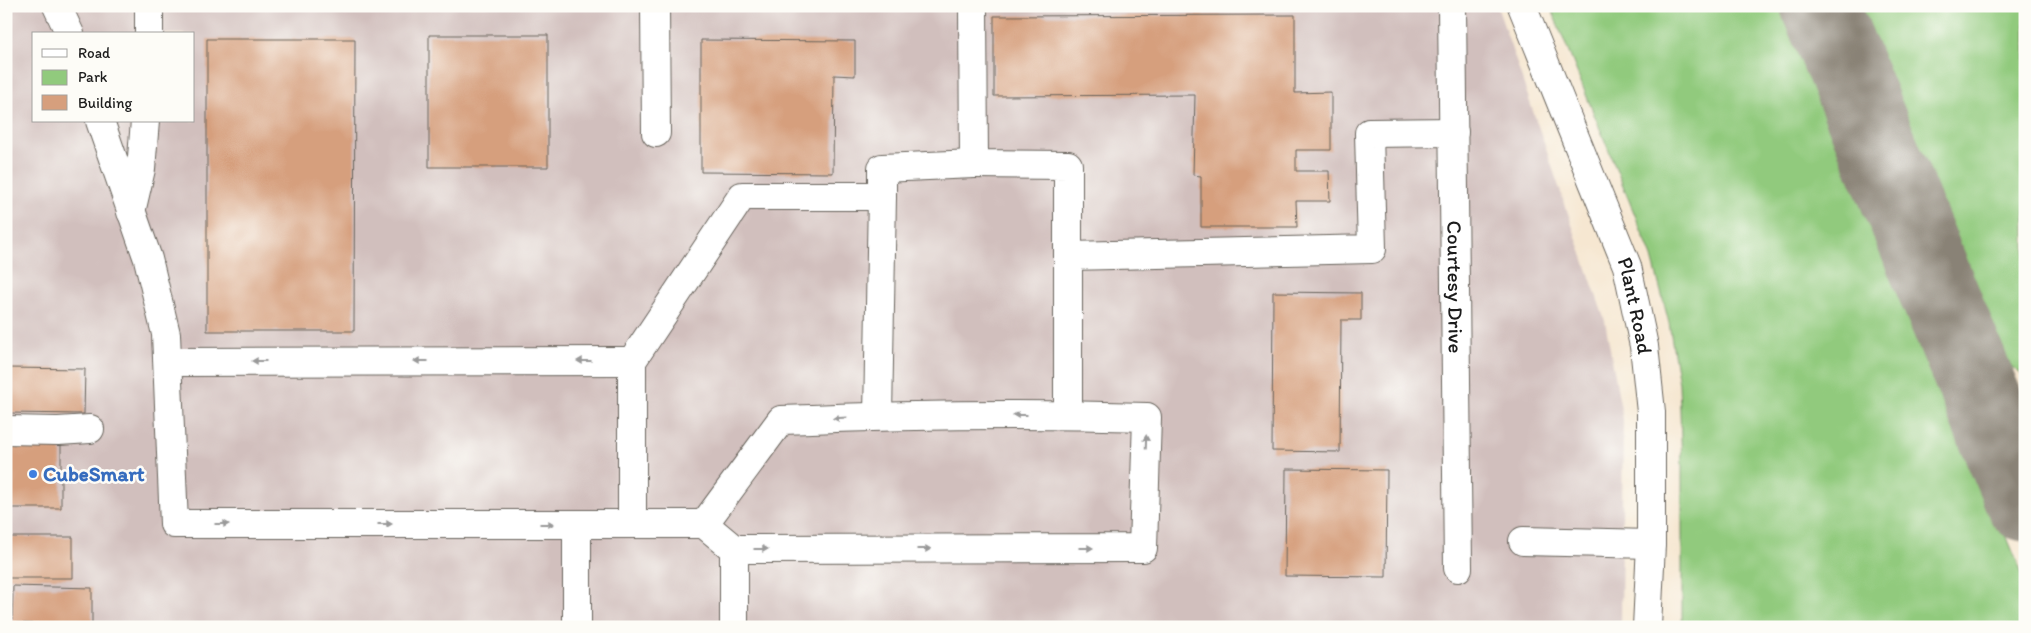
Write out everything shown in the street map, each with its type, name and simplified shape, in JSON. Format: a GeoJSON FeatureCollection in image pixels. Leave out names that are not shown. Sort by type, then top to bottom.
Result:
{"type":"FeatureCollection","features":[{"type":"Feature","properties":{"kind":"street"},"geometry":{"type":"LineString","coordinates":[[57,6],[69,32]]}},
{"type":"Feature","properties":{"kind":"street"},"geometry":{"type":"LineString","coordinates":[[149,6],[149,32]]}},
{"type":"Feature","properties":{"kind":"street"},"geometry":{"type":"LineString","coordinates":[[655,6],[656,133]]}},
{"type":"Feature","properties":{"kind":"street"},"geometry":{"type":"LineString","coordinates":[[973,6],[974,164]]}},
{"type":"Feature","properties":{"kind":"street","name":"Courtesy Drive"},"geometry":{"type":"LineString","coordinates":[[1452,6],[1458,568]]}},
{"type":"Feature","properties":{"kind":"street","name":"Plant Road"},"geometry":{"type":"LineString","coordinates":[[1522,6],[1627,266],[1644,346],[1651,412],[1651,544],[1647,627]]}},
{"type":"Feature","properties":{"kind":"street"},"geometry":{"type":"LineString","coordinates":[[100,122],[148,259],[166,334],[174,524],[704,524],[734,550],[1143,548],[1147,417],[1068,414],[878,416],[781,420],[704,524]]}},
{"type":"Feature","properties":{"kind":"street"},"geometry":{"type":"LineString","coordinates":[[132,212],[141,169],[145,122]]}},
{"type":"Feature","properties":{"kind":"street"},"geometry":{"type":"LineString","coordinates":[[1069,256],[1372,249],[1369,133],[1454,132]]}},
{"type":"Feature","properties":{"kind":"street"},"geometry":{"type":"LineString","coordinates":[[878,416],[882,168],[974,164],[1068,164],[1068,414]]}},
{"type":"Feature","properties":{"kind":"street"},"geometry":{"type":"LineString","coordinates":[[632,523],[632,361],[742,196],[882,196]]}},
{"type":"Feature","properties":{"kind":"street"},"geometry":{"type":"LineString","coordinates":[[168,362],[632,361]]}},
{"type":"Feature","properties":{"kind":"street"},"geometry":{"type":"LineString","coordinates":[[6,430],[90,428]]}},
{"type":"Feature","properties":{"kind":"street"},"geometry":{"type":"LineString","coordinates":[[577,524],[577,627]]}},
{"type":"Feature","properties":{"kind":"street"},"geometry":{"type":"LineString","coordinates":[[1522,541],[1651,544]]}},
{"type":"Feature","properties":{"kind":"street"},"geometry":{"type":"LineString","coordinates":[[734,550],[734,627]]}},
{"type":"Feature","properties":{"kind":"shaded area"},"geometry":{"type":"Polygon","coordinates":[[[6,6],[1497,6],[1605,321],[1623,420],[1621,627],[6,627],[6,6]]]}},
{"type":"Feature","properties":{"kind":"green space"},"geometry":{"type":"Polygon","coordinates":[[[1550,6],[1788,6],[2025,581],[2025,627],[1682,627],[1682,466],[1679,384],[1669,323],[1652,257],[1550,6]]]}},
{"type":"Feature","properties":{"kind":"green space"},"geometry":{"type":"Polygon","coordinates":[[[1856,6],[2025,6],[2025,377],[2012,367],[1989,328],[1856,6]]]}},
{"type":"Feature","properties":{"kind":"building"},"geometry":{"type":"Polygon","coordinates":[[[1295,15],[1295,93],[1331,92],[1331,150],[1296,150],[1296,171],[1329,171],[1330,201],[1296,201],[1297,227],[1201,227],[1201,176],[1193,175],[1195,95],[994,96],[994,16],[1295,15]]]}},
{"type":"Feature","properties":{"kind":"building"},"geometry":{"type":"Polygon","coordinates":[[[429,35],[548,35],[548,167],[429,167],[429,35]]]}},
{"type":"Feature","properties":{"kind":"building"},"geometry":{"type":"Polygon","coordinates":[[[207,39],[355,39],[354,331],[207,331],[207,39]]]}},
{"type":"Feature","properties":{"kind":"building"},"geometry":{"type":"Polygon","coordinates":[[[701,40],[855,41],[855,76],[834,75],[833,173],[701,172],[701,40]]]}},
{"type":"Feature","properties":{"kind":"building"},"geometry":{"type":"Polygon","coordinates":[[[1273,292],[1361,293],[1361,320],[1341,320],[1340,452],[1272,451],[1273,292]]]}},
{"type":"Feature","properties":{"kind":"building","name":"CubeSmart"},"geometry":{"type":"Polygon","coordinates":[[[6,368],[85,369],[84,414],[6,413],[6,368]]]}},
{"type":"Feature","properties":{"kind":"building","name":"CubeSmart"},"geometry":{"type":"Polygon","coordinates":[[[6,441],[61,441],[61,508],[6,508],[6,441]]]}},
{"type":"Feature","properties":{"kind":"building"},"geometry":{"type":"Polygon","coordinates":[[[1286,469],[1387,470],[1386,577],[1285,576],[1286,469]]]}},
{"type":"Feature","properties":{"kind":"building","name":"CubeSmart"},"geometry":{"type":"Polygon","coordinates":[[[6,537],[73,537],[73,578],[6,578],[6,537]]]}},
{"type":"Feature","properties":{"kind":"building"},"geometry":{"type":"Polygon","coordinates":[[[13,586],[92,588],[92,625],[12,623],[13,586]]]}},
{"type":"Feature","properties":{"kind":"taxiway"},"geometry":{"type":"LineString","coordinates":[[1820,6],[2025,502]]}},
{"type":"Feature","properties":{"kind":"place","name":"CubeSmart"},"geometry":{"type":"Point","coordinates":[33,474]}}]}
